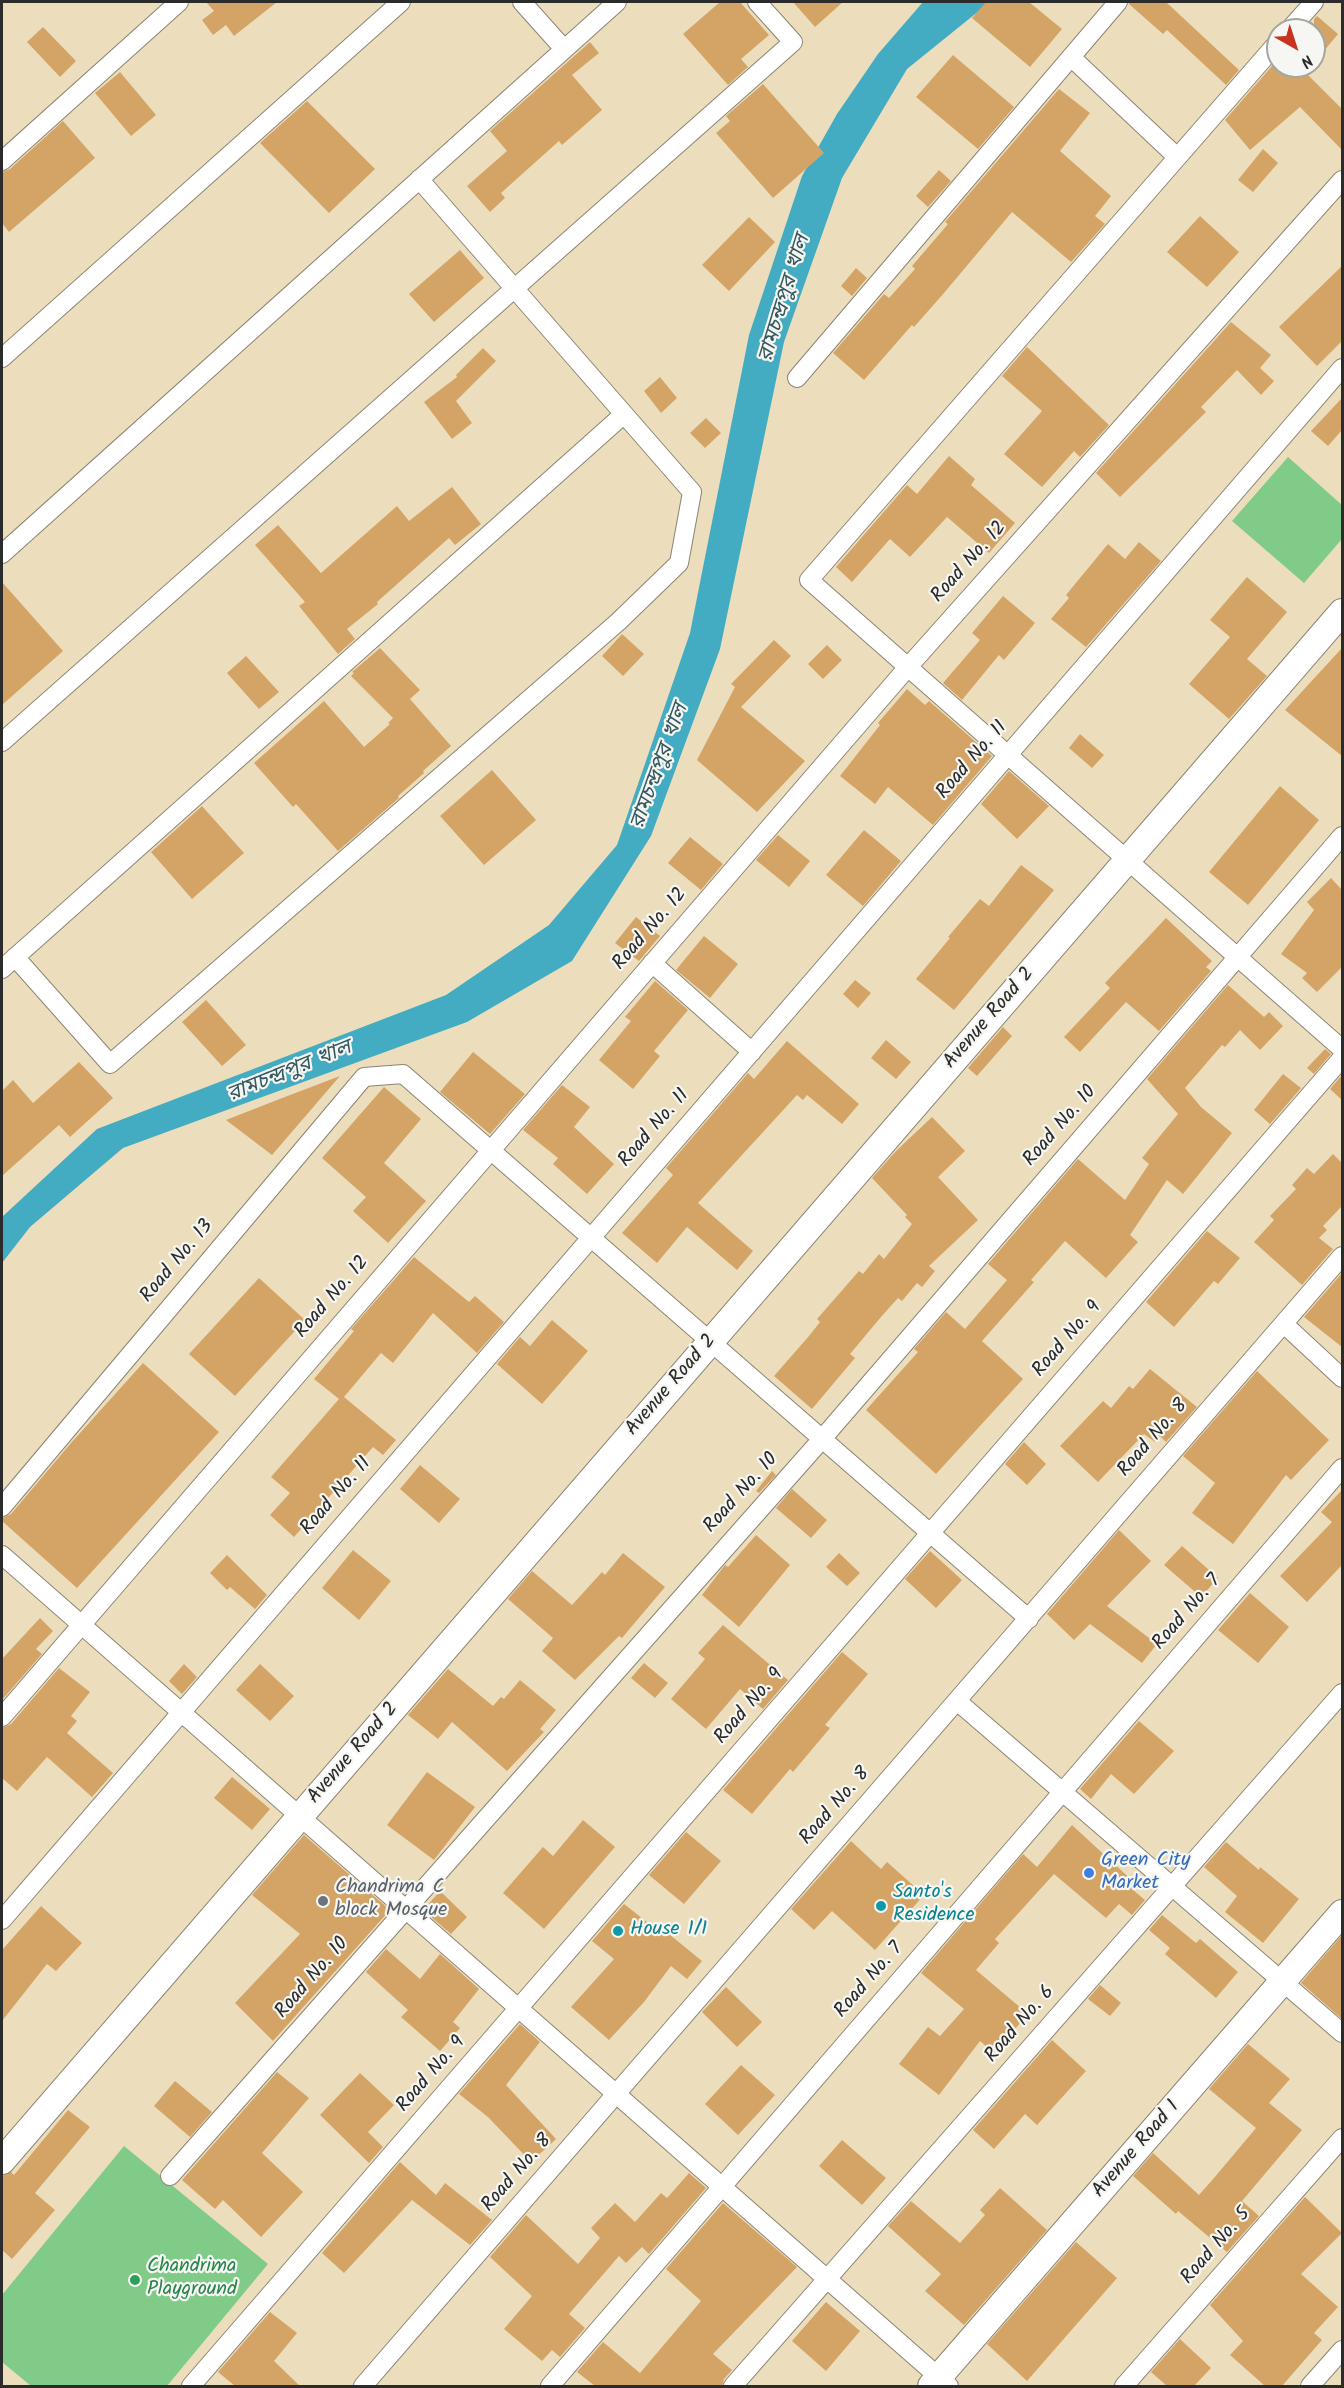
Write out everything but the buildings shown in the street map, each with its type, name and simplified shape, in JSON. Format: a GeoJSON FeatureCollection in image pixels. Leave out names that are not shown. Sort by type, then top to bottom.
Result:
{"type":"FeatureCollection","features":[{"type":"Feature","properties":{"kind":"street"},"geometry":{"type":"LineString","coordinates":[[2,161],[179,2]]}},
{"type":"Feature","properties":{"kind":"street"},"geometry":{"type":"LineString","coordinates":[[2,358],[401,2]]}},
{"type":"Feature","properties":{"kind":"street"},"geometry":{"type":"LineString","coordinates":[[522,2],[564,49]]}},
{"type":"Feature","properties":{"kind":"street"},"geometry":{"type":"LineString","coordinates":[[2,554],[617,2]]}},
{"type":"Feature","properties":{"kind":"street"},"geometry":{"type":"LineString","coordinates":[[2,742],[793,42],[757,2]]}},
{"type":"Feature","properties":{"kind":"street"},"geometry":{"type":"LineString","coordinates":[[797,378],[1118,2]]}},
{"type":"Feature","properties":{"kind":"street"},"geometry":{"type":"LineString","coordinates":[[1300,18],[1314,2]]}},
{"type":"Feature","properties":{"kind":"street"},"geometry":{"type":"LineString","coordinates":[[1266,56],[809,580],[1342,1049]]}},
{"type":"Feature","properties":{"kind":"street"},"geometry":{"type":"LineString","coordinates":[[1071,57],[1177,157]]}},
{"type":"Feature","properties":{"kind":"street"},"geometry":{"type":"LineString","coordinates":[[15,957],[110,1064],[618,622],[679,563],[692,492],[419,179]]}},
{"type":"Feature","properties":{"kind":"street","name":"Road No. 12"},"geometry":{"type":"LineString","coordinates":[[2,1717],[908,667],[1342,180]]}},
{"type":"Feature","properties":{"kind":"street","name":"Road No. 11"},"geometry":{"type":"LineString","coordinates":[[2,1920],[1342,368]]}},
{"type":"Feature","properties":{"kind":"street"},"geometry":{"type":"LineString","coordinates":[[2,969],[624,416]]}},
{"type":"Feature","properties":{"kind":"street","name":"Avenue Road 2"},"geometry":{"type":"LineString","coordinates":[[2,2161],[1342,612]]}},
{"type":"Feature","properties":{"kind":"street","name":"Road No. 10"},"geometry":{"type":"LineString","coordinates":[[170,2176],[822,1439],[1342,837]]}},
{"type":"Feature","properties":{"kind":"street"},"geometry":{"type":"LineString","coordinates":[[652,963],[752,1052]]}},
{"type":"Feature","properties":{"kind":"street","name":"Road No. 9"},"geometry":{"type":"LineString","coordinates":[[192,2386],[1342,1058]]}},
{"type":"Feature","properties":{"kind":"street","name":"Road No. 13"},"geometry":{"type":"LineString","coordinates":[[2,1507],[364,1077],[403,1074],[490,1151]]}},
{"type":"Feature","properties":{"kind":"street"},"geometry":{"type":"LineString","coordinates":[[490,1151],[1029,1619]]}},
{"type":"Feature","properties":{"kind":"street","name":"Road No. 8"},"geometry":{"type":"LineString","coordinates":[[363,2386],[1342,1256]]}},
{"type":"Feature","properties":{"kind":"street"},"geometry":{"type":"LineString","coordinates":[[1284,1324],[1342,1378]]}},
{"type":"Feature","properties":{"kind":"street","name":"Road No. 7"},"geometry":{"type":"LineString","coordinates":[[550,2386],[1342,1468]]}},
{"type":"Feature","properties":{"kind":"street"},"geometry":{"type":"LineString","coordinates":[[2,1555],[722,2187],[939,2384]]}},
{"type":"Feature","properties":{"kind":"street","name":"Road No. 6"},"geometry":{"type":"LineString","coordinates":[[733,2386],[1342,1693]]}},
{"type":"Feature","properties":{"kind":"street"},"geometry":{"type":"LineString","coordinates":[[957,1701],[1342,2033]]}},
{"type":"Feature","properties":{"kind":"street","name":"Avenue Road 1"},"geometry":{"type":"LineString","coordinates":[[939,2384],[1342,1913]]}},
{"type":"Feature","properties":{"kind":"street","name":"Road No. 5"},"geometry":{"type":"LineString","coordinates":[[1124,2386],[1342,2138]]}},
{"type":"Feature","properties":{"kind":"street"},"geometry":{"type":"LineString","coordinates":[[1310,2386],[1342,2350]]}},
{"type":"Feature","properties":{"kind":"green space"},"geometry":{"type":"Polygon","coordinates":[[[1288,457],[1342,505],[1342,539],[1304,583],[1232,521],[1288,457]]]}},
{"type":"Feature","properties":{"kind":"green space","name":"Chandrima Playground"},"geometry":{"type":"Polygon","coordinates":[[[124,2146],[268,2264],[167,2386],[31,2386],[2,2362],[2,2295],[124,2146]]]}},
{"type":"Feature","properties":{"kind":"water","name":"রামচন্দ্রপুর খাল"},"geometry":{"type":"Polygon","coordinates":[[[923,2],[990,2],[907,69],[842,178],[784,342],[720,649],[651,836],[572,961],[467,1022],[123,1148],[30,1227],[2,1263],[2,1217],[97,1129],[446,995],[549,925],[617,845],[690,633],[749,335],[802,176],[837,114],[878,54],[923,2]]]}},
{"type":"Feature","properties":{"kind":"place","name":"Green City Market"},"geometry":{"type":"Point","coordinates":[1089,1873]}},
{"type":"Feature","properties":{"kind":"place","name":"Chandrima C block Mosque"},"geometry":{"type":"Point","coordinates":[323,1901]}},
{"type":"Feature","properties":{"kind":"place","name":"Santo's Residence"},"geometry":{"type":"Point","coordinates":[881,1906]}},
{"type":"Feature","properties":{"kind":"place","name":"House 1/1"},"geometry":{"type":"Point","coordinates":[618,1931]}},
{"type":"Feature","properties":{"kind":"place","name":"Chandrima Playground"},"geometry":{"type":"Point","coordinates":[135,2280]}}]}
